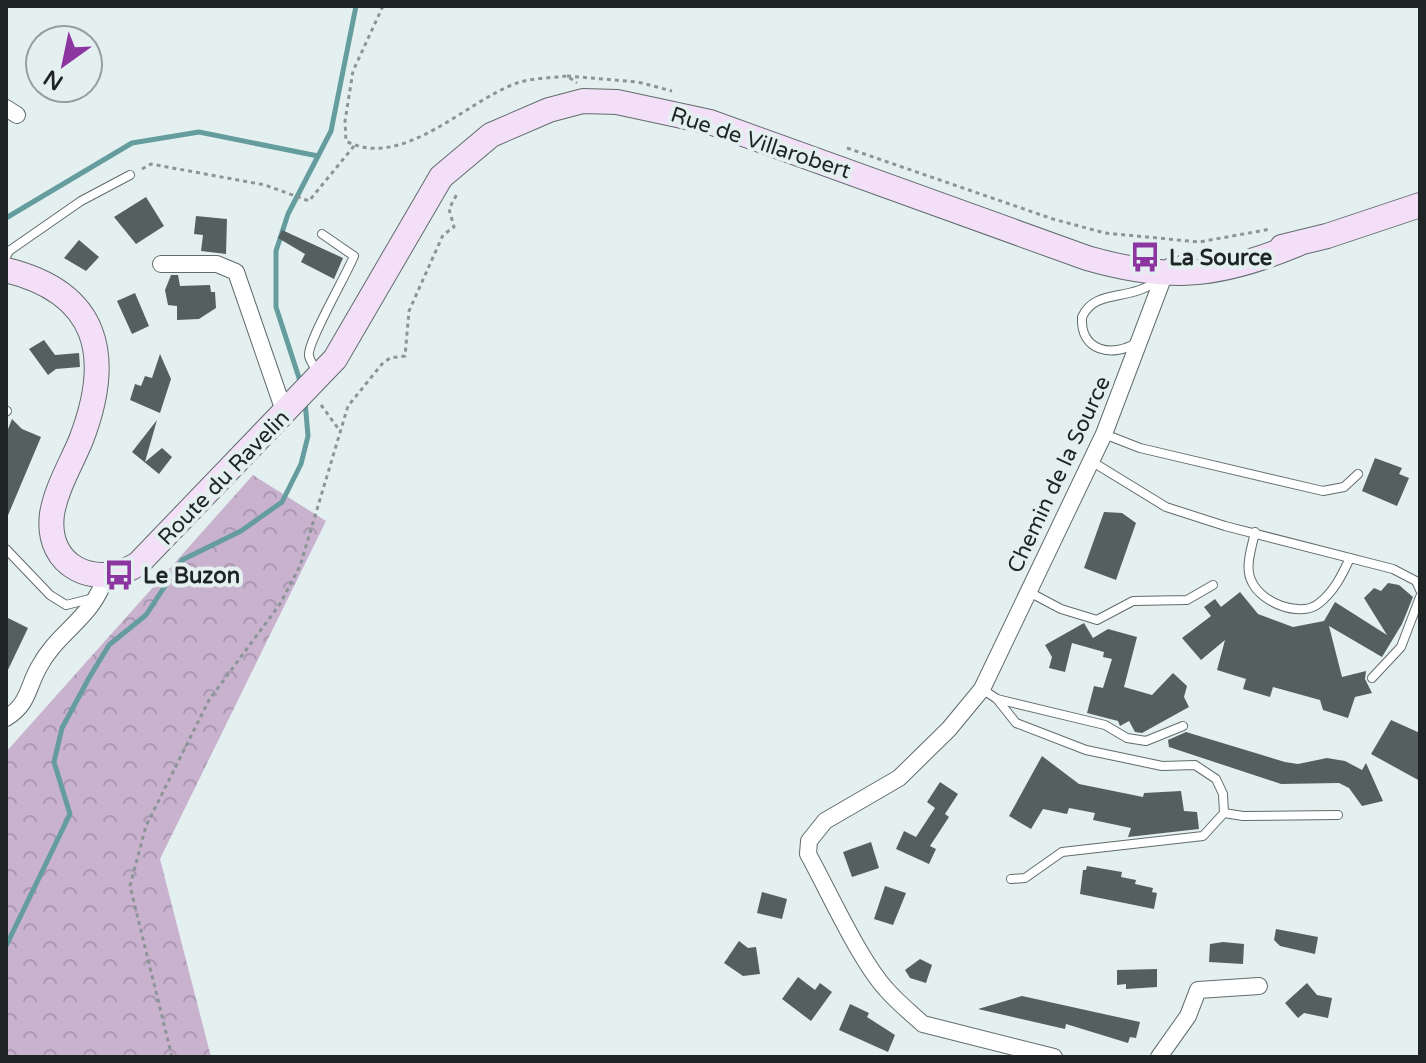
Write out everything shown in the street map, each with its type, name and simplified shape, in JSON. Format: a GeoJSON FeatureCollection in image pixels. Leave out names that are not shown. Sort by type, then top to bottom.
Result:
{"type":"FeatureCollection","features":[{"type":"Feature","properties":{"kind":"main road","name":"Rue de Villarobert"},"geometry":{"type":"LineString","coordinates":[[303,395],[352,335],[425,200],[464,155],[519,120],[583,101],[650,107],[710,122],[1098,261],[1165,273],[1196,273],[1248,265],[1298,244],[1420,205]]}},
{"type":"Feature","properties":{"kind":"main road","name":"Rue de Villarobert"},"geometry":{"type":"LineString","coordinates":[[1012,228],[1124,255],[1188,259],[1298,244]]}},
{"type":"Feature","properties":{"kind":"main road"},"geometry":{"type":"LineString","coordinates":[[6,270],[48,284],[63,294],[85,318],[93,334],[98,369],[94,402],[52,517],[60,553],[102,587]]}},
{"type":"Feature","properties":{"kind":"main road","name":"Route du Ravelin"},"geometry":{"type":"LineString","coordinates":[[102,587],[138,564],[303,395]]}},
{"type":"Feature","properties":{"kind":"street"},"geometry":{"type":"LineString","coordinates":[[1165,273],[1171,266],[1180,266],[1188,259]]}},
{"type":"Feature","properties":{"kind":"street"},"geometry":{"type":"LineString","coordinates":[[161,264],[217,264],[236,272],[303,395]]}},
{"type":"Feature","properties":{"kind":"street","name":"Chemin de la Source"},"geometry":{"type":"LineString","coordinates":[[1022,1054],[923,1024],[884,988],[808,854],[809,841],[825,821],[899,778],[949,729],[982,689],[1104,434],[1165,273]]}},
{"type":"Feature","properties":{"kind":"street"},"geometry":{"type":"LineString","coordinates":[[6,718],[21,709],[31,692],[37,669],[58,637],[85,616],[102,587]]}},
{"type":"Feature","properties":{"kind":"street"},"geometry":{"type":"LineString","coordinates":[[1159,1057],[1188,1016],[1198,990],[1259,986]]}},
{"type":"Feature","properties":{"kind":"street"},"geometry":{"type":"LineString","coordinates":[[1022,1054],[1054,1057]]}},
{"type":"Feature","properties":{"kind":"lane"},"geometry":{"type":"LineString","coordinates":[[6,257],[9,251],[81,201],[130,175]]}},
{"type":"Feature","properties":{"kind":"lane"},"geometry":{"type":"LineString","coordinates":[[303,395],[311,340],[341,288],[354,256],[322,234]]}},
{"type":"Feature","properties":{"kind":"lane"},"geometry":{"type":"LineString","coordinates":[[1142,339],[1124,350],[1111,353],[1100,350],[1085,336],[1082,317],[1095,302],[1109,296],[1141,293],[1165,273]]}},
{"type":"Feature","properties":{"kind":"lane"},"geometry":{"type":"LineString","coordinates":[[1104,434],[1140,448],[1323,491],[1344,487],[1358,474]]}},
{"type":"Feature","properties":{"kind":"lane"},"geometry":{"type":"LineString","coordinates":[[1091,461],[1166,507],[1393,569],[1419,583]]}},
{"type":"Feature","properties":{"kind":"lane"},"geometry":{"type":"LineString","coordinates":[[1255,532],[1249,560],[1252,582],[1268,600],[1291,609],[1315,607],[1337,585],[1350,558]]}},
{"type":"Feature","properties":{"kind":"lane"},"geometry":{"type":"LineString","coordinates":[[6,549],[50,595],[66,605],[102,587]]}},
{"type":"Feature","properties":{"kind":"lane"},"geometry":{"type":"LineString","coordinates":[[1028,591],[1061,609],[1097,620],[1133,601],[1187,600],[1213,585]]}},
{"type":"Feature","properties":{"kind":"lane"},"geometry":{"type":"LineString","coordinates":[[1372,678],[1401,647],[1420,597]]}},
{"type":"Feature","properties":{"kind":"lane"},"geometry":{"type":"LineString","coordinates":[[982,689],[997,699],[1016,723],[1086,750],[1162,766],[1195,765],[1216,779],[1223,794],[1224,813],[1203,836],[1062,852],[1025,878],[1011,879]]}},
{"type":"Feature","properties":{"kind":"lane"},"geometry":{"type":"LineString","coordinates":[[997,699],[1105,725],[1127,738],[1146,741],[1183,726]]}},
{"type":"Feature","properties":{"kind":"lane"},"geometry":{"type":"LineString","coordinates":[[1224,813],[1243,816],[1338,815]]}},
{"type":"Feature","properties":{"kind":"path"},"geometry":{"type":"LineString","coordinates":[[383,6],[353,71],[345,121],[346,141],[354,146],[385,151],[457,118],[481,101],[519,82],[567,76],[638,82],[682,94]]}},
{"type":"Feature","properties":{"kind":"path"},"geometry":{"type":"LineString","coordinates":[[567,76],[577,83],[583,101]]}},
{"type":"Feature","properties":{"kind":"path"},"geometry":{"type":"LineString","coordinates":[[838,145],[1105,233],[1199,242],[1278,227]]}},
{"type":"Feature","properties":{"kind":"path"},"geometry":{"type":"LineString","coordinates":[[130,175],[151,164],[265,185],[309,201],[354,146]]}},
{"type":"Feature","properties":{"kind":"path"},"geometry":{"type":"LineString","coordinates":[[172,1057],[130,886],[146,826],[209,700],[280,604],[300,566],[348,406],[390,358],[405,356],[409,311],[443,235],[454,227],[449,209],[467,172],[464,155]]}},
{"type":"Feature","properties":{"kind":"path"},"geometry":{"type":"LineString","coordinates":[[303,395],[340,431]]}},
{"type":"Feature","properties":{"kind":"green space"},"geometry":{"type":"Polygon","coordinates":[[[253,475],[326,521],[160,859],[211,1057],[6,1057],[6,752],[253,475]]]}},
{"type":"Feature","properties":{"kind":"building"},"geometry":{"type":"Polygon","coordinates":[[[146,197],[164,226],[136,244],[114,217],[146,197]]]}},
{"type":"Feature","properties":{"kind":"building"},"geometry":{"type":"Polygon","coordinates":[[[196,216],[227,219],[226,254],[201,251],[203,235],[194,234],[196,216]]]}},
{"type":"Feature","properties":{"kind":"building"},"geometry":{"type":"Polygon","coordinates":[[[282,230],[343,258],[334,279],[301,262],[305,254],[278,238],[282,230]]]}},
{"type":"Feature","properties":{"kind":"building"},"geometry":{"type":"Polygon","coordinates":[[[79,240],[99,257],[86,271],[64,258],[79,240]]]}},
{"type":"Feature","properties":{"kind":"building"},"geometry":{"type":"Polygon","coordinates":[[[171,275],[178,275],[180,286],[210,285],[211,292],[215,292],[216,308],[199,319],[177,320],[177,306],[168,305],[165,290],[171,275]]]}},
{"type":"Feature","properties":{"kind":"building"},"geometry":{"type":"Polygon","coordinates":[[[135,293],[149,326],[132,334],[117,301],[135,293]]]}},
{"type":"Feature","properties":{"kind":"building"},"geometry":{"type":"Polygon","coordinates":[[[44,340],[55,355],[79,353],[80,367],[56,369],[48,375],[29,349],[44,340]]]}},
{"type":"Feature","properties":{"kind":"building"},"geometry":{"type":"Polygon","coordinates":[[[160,354],[171,379],[160,413],[130,400],[135,384],[141,386],[145,376],[152,378],[160,354]]]}},
{"type":"Feature","properties":{"kind":"building"},"geometry":{"type":"Polygon","coordinates":[[[12,419],[22,429],[41,437],[6,520],[6,434],[12,419]]]}},
{"type":"Feature","properties":{"kind":"building"},"geometry":{"type":"Polygon","coordinates":[[[157,420],[145,462],[162,448],[172,457],[159,474],[132,452],[157,420]]]}},
{"type":"Feature","properties":{"kind":"building"},"geometry":{"type":"Polygon","coordinates":[[[1375,458],[1402,468],[1399,474],[1409,478],[1397,506],[1362,491],[1375,458]]]}},
{"type":"Feature","properties":{"kind":"building"},"geometry":{"type":"Polygon","coordinates":[[[1104,512],[1122,513],[1136,523],[1116,580],[1084,568],[1104,512]]]}},
{"type":"Feature","properties":{"kind":"building"},"geometry":{"type":"Polygon","coordinates":[[[1388,583],[1399,585],[1413,597],[1402,624],[1382,657],[1329,626],[1342,677],[1366,671],[1365,679],[1372,693],[1355,697],[1348,718],[1323,710],[1320,700],[1273,687],[1270,697],[1243,689],[1246,679],[1217,670],[1225,640],[1201,660],[1182,638],[1211,616],[1204,607],[1215,599],[1221,607],[1240,592],[1258,614],[1293,627],[1324,621],[1335,602],[1387,635],[1364,598],[1374,588],[1381,591],[1388,583]]]}},
{"type":"Feature","properties":{"kind":"building"},"geometry":{"type":"Polygon","coordinates":[[[6,617],[28,628],[6,674],[6,617]]]}},
{"type":"Feature","properties":{"kind":"building"},"geometry":{"type":"Polygon","coordinates":[[[1084,623],[1093,638],[1108,629],[1137,637],[1124,687],[1152,695],[1173,673],[1187,686],[1184,697],[1189,707],[1142,733],[1135,732],[1129,721],[1120,726],[1118,721],[1087,713],[1094,686],[1103,688],[1112,659],[1103,657],[1104,652],[1072,643],[1065,672],[1049,668],[1052,657],[1045,645],[1084,623]]]}},
{"type":"Feature","properties":{"kind":"building"},"geometry":{"type":"Polygon","coordinates":[[[1391,720],[1420,733],[1420,781],[1371,754],[1391,720]]]}},
{"type":"Feature","properties":{"kind":"building"},"geometry":{"type":"Polygon","coordinates":[[[1186,732],[1285,762],[1298,764],[1327,758],[1345,761],[1362,770],[1366,763],[1383,801],[1362,806],[1349,788],[1339,783],[1281,784],[1169,747],[1168,740],[1186,732]]]}},
{"type":"Feature","properties":{"kind":"building"},"geometry":{"type":"Polygon","coordinates":[[[1042,756],[1079,784],[1143,797],[1144,793],[1181,791],[1184,811],[1197,812],[1199,829],[1128,837],[1131,828],[1093,820],[1095,813],[1069,808],[1067,814],[1043,809],[1031,829],[1009,816],[1042,756]]]}},
{"type":"Feature","properties":{"kind":"building"},"geometry":{"type":"Polygon","coordinates":[[[940,782],[958,794],[945,814],[949,817],[930,846],[936,849],[929,864],[896,849],[904,831],[916,837],[935,808],[927,802],[940,782]]]}},
{"type":"Feature","properties":{"kind":"building"},"geometry":{"type":"Polygon","coordinates":[[[871,842],[879,868],[852,877],[843,852],[871,842]]]}},
{"type":"Feature","properties":{"kind":"building"},"geometry":{"type":"Polygon","coordinates":[[[1087,866],[1122,872],[1121,877],[1153,888],[1152,892],[1157,893],[1154,909],[1080,894],[1083,870],[1087,866]]]}},
{"type":"Feature","properties":{"kind":"building"},"geometry":{"type":"Polygon","coordinates":[[[885,886],[906,893],[893,925],[874,919],[885,886]]]}},
{"type":"Feature","properties":{"kind":"building"},"geometry":{"type":"Polygon","coordinates":[[[762,892],[787,899],[782,919],[757,913],[762,892]]]}},
{"type":"Feature","properties":{"kind":"building"},"geometry":{"type":"Polygon","coordinates":[[[1276,929],[1318,937],[1315,954],[1280,946],[1274,940],[1276,929]]]}},
{"type":"Feature","properties":{"kind":"building"},"geometry":{"type":"Polygon","coordinates":[[[739,941],[748,948],[756,947],[760,974],[743,976],[724,963],[739,941]]]}},
{"type":"Feature","properties":{"kind":"building"},"geometry":{"type":"Polygon","coordinates":[[[1210,944],[1244,944],[1243,964],[1209,962],[1210,944]]]}},
{"type":"Feature","properties":{"kind":"building"},"geometry":{"type":"Polygon","coordinates":[[[920,959],[932,965],[926,983],[910,978],[905,970],[920,959]]]}},
{"type":"Feature","properties":{"kind":"building"},"geometry":{"type":"Polygon","coordinates":[[[1157,969],[1157,987],[1126,989],[1126,984],[1117,985],[1117,970],[1157,969]]]}},
{"type":"Feature","properties":{"kind":"building"},"geometry":{"type":"Polygon","coordinates":[[[798,977],[815,990],[820,983],[832,992],[811,1021],[782,999],[798,977]]]}},
{"type":"Feature","properties":{"kind":"building"},"geometry":{"type":"Polygon","coordinates":[[[1307,983],[1317,995],[1332,998],[1328,1018],[1304,1013],[1298,1018],[1285,1003],[1307,983]]]}},
{"type":"Feature","properties":{"kind":"building"},"geometry":{"type":"Polygon","coordinates":[[[1022,996],[1140,1022],[1136,1038],[1130,1037],[1128,1043],[1066,1024],[1065,1029],[978,1009],[1022,996]]]}},
{"type":"Feature","properties":{"kind":"building"},"geometry":{"type":"Polygon","coordinates":[[[850,1004],[869,1013],[867,1017],[895,1035],[888,1052],[839,1030],[850,1004]]]}},
{"type":"Feature","properties":{"kind":"waterway","name":"Le Buzon"},"geometry":{"type":"LineString","coordinates":[[301,384],[276,307],[276,251],[288,214],[331,131],[356,6]]}},
{"type":"Feature","properties":{"kind":"waterway"},"geometry":{"type":"LineString","coordinates":[[6,218],[132,143],[199,132],[318,156]]}},
{"type":"Feature","properties":{"kind":"waterway","name":"Le Buzon"},"geometry":{"type":"LineString","coordinates":[[6,946],[70,814],[54,762],[62,728],[89,678],[109,645],[146,615],[182,560],[241,531],[282,502],[301,464],[308,436],[305,401]]}},
{"type":"Feature","properties":{"kind":"place","name":"La Source"},"geometry":{"type":"Point","coordinates":[1145,257]}},
{"type":"Feature","properties":{"kind":"place","name":"Le Buzon"},"geometry":{"type":"Point","coordinates":[119,575]}}]}
